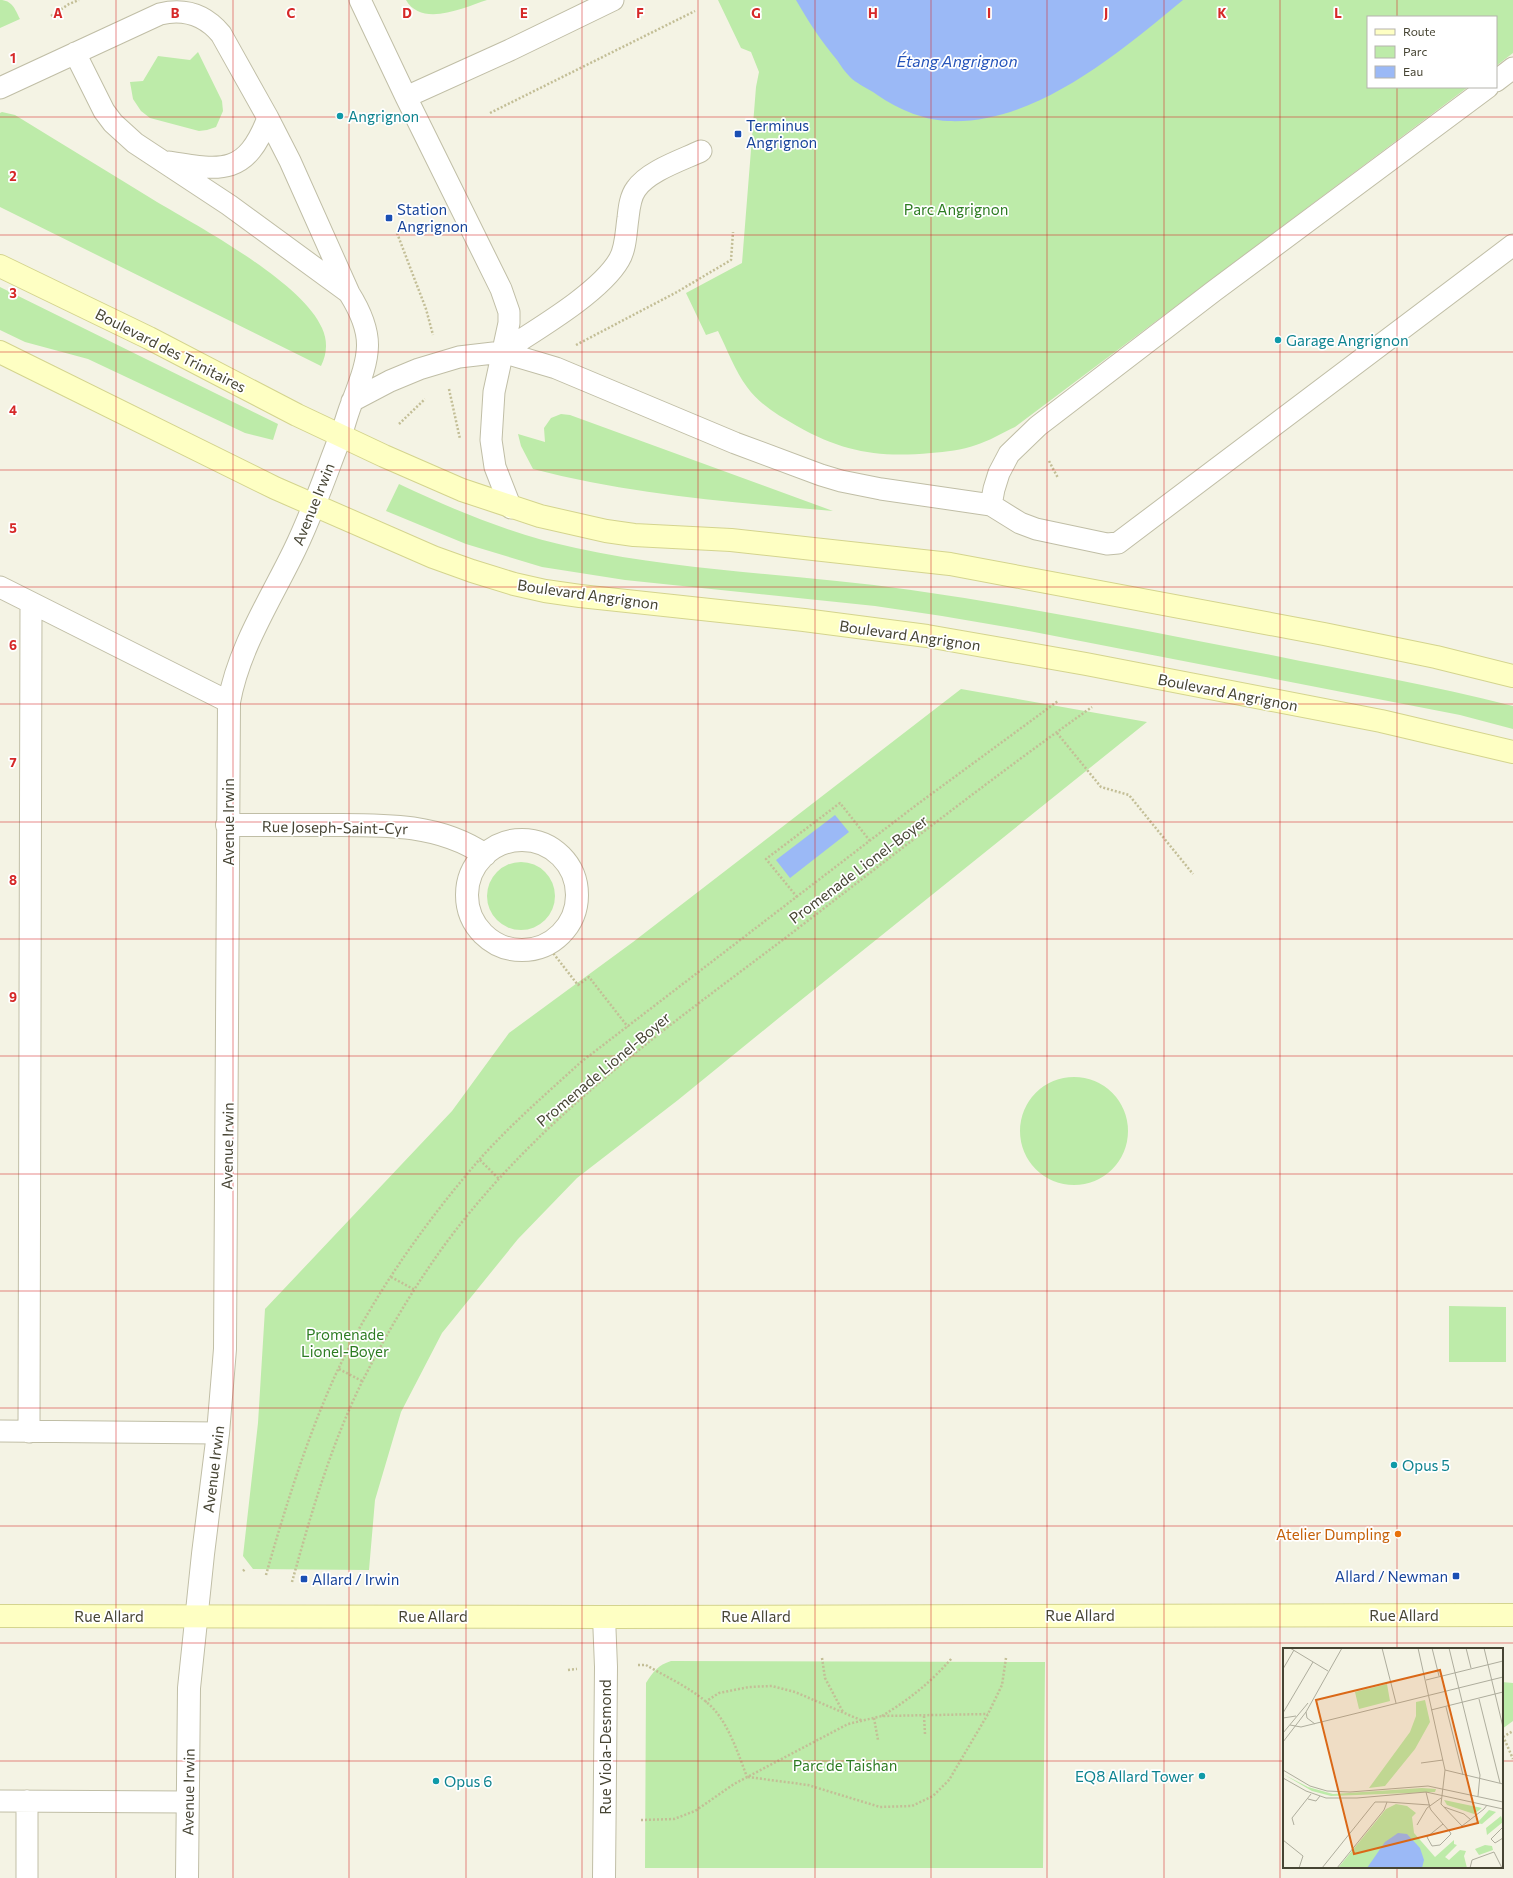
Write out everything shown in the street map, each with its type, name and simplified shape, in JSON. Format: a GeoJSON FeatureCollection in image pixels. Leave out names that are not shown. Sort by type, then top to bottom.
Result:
{"type":"FeatureCollection","features":[{"type":"Feature","properties":{"kind":"main road","name":"Boulevard des Trinitaires"},"geometry":{"type":"LineString","coordinates":[[0,266],[149,338],[297,415],[341,435]]}},
{"type":"Feature","properties":{"kind":"main road"},"geometry":{"type":"LineString","coordinates":[[0,352],[313,505]]}},
{"type":"Feature","properties":{"kind":"main road"},"geometry":{"type":"LineString","coordinates":[[341,435],[384,456],[462,490],[511,508],[606,531],[634,535],[731,540],[950,564],[1324,634],[1436,657],[1513,676]]}},
{"type":"Feature","properties":{"kind":"main road","name":"Boulevard Angrignon"},"geometry":{"type":"LineString","coordinates":[[313,505],[433,557],[472,571],[546,591],[927,636],[1086,664],[1381,721],[1513,752]]}},
{"type":"Feature","properties":{"kind":"main road","name":"Rue Allard"},"geometry":{"type":"LineString","coordinates":[[0,1616],[604,1617],[1513,1615]]}},
{"type":"Feature","properties":{"kind":"street","name":"Avenue Irwin"},"geometry":{"type":"LineString","coordinates":[[187,1878],[190,1688],[218,1433],[225,1349],[228,935],[227,825],[229,702],[233,680],[240,659],[296,548],[341,435]]}},
{"type":"Feature","properties":{"kind":"street","name":"Rue Joseph-Saint-Cyr"},"geometry":{"type":"LineString","coordinates":[[227,825],[392,826],[418,829],[455,838],[471,845],[485,855]]}},
{"type":"Feature","properties":{"kind":"street"},"geometry":{"type":"LineString","coordinates":[[518,840],[535,842],[551,848],[564,860],[573,874],[577,891],[575,908],[568,924],[557,937],[546,944],[526,950],[508,948],[492,942],[480,931],[471,916],[466,899],[468,882],[475,866],[485,855],[501,844],[518,840]]}},
{"type":"Feature","properties":{"kind":"street","name":"Rue Viola-Desmond"},"geometry":{"type":"LineString","coordinates":[[604,1617],[606,1667],[604,1878]]}},
{"type":"Feature","properties":{"kind":"lane"},"geometry":{"type":"LineString","coordinates":[[360,0],[505,299],[509,312],[509,323],[494,392],[491,440],[495,467],[511,508]]}},
{"type":"Feature","properties":{"kind":"lane"},"geometry":{"type":"LineString","coordinates":[[406,97],[517,47],[613,0]]}},
{"type":"Feature","properties":{"kind":"lane"},"geometry":{"type":"LineString","coordinates":[[0,88],[160,14],[180,11],[199,15],[208,20],[222,34],[290,161],[349,293],[360,310],[366,327],[368,353],[364,370],[341,435]]}},
{"type":"Feature","properties":{"kind":"lane"},"geometry":{"type":"LineString","coordinates":[[75,53],[104,111],[113,123],[135,143],[229,205],[349,293]]}},
{"type":"Feature","properties":{"kind":"lane"},"geometry":{"type":"LineString","coordinates":[[1497,80],[1513,68]]}},
{"type":"Feature","properties":{"kind":"lane"},"geometry":{"type":"LineString","coordinates":[[991,505],[999,473],[1009,454],[1038,426],[1214,291],[1487,88]]}},
{"type":"Feature","properties":{"kind":"lane"},"geometry":{"type":"LineString","coordinates":[[159,160],[202,168],[214,169],[228,167],[249,154],[262,134],[268,118]]}},
{"type":"Feature","properties":{"kind":"lane"},"geometry":{"type":"LineString","coordinates":[[502,352],[580,299],[610,273],[620,260],[623,251],[629,206],[636,190],[652,174],[701,152]]}},
{"type":"Feature","properties":{"kind":"lane"},"geometry":{"type":"LineString","coordinates":[[352,401],[390,380],[419,368],[459,357],[502,352],[556,368],[735,443],[828,477],[881,489],[991,505],[1020,523],[1036,529],[1107,544],[1118,544],[1513,245]]}},
{"type":"Feature","properties":{"kind":"lane"},"geometry":{"type":"LineString","coordinates":[[0,587],[229,702]]}},
{"type":"Feature","properties":{"kind":"lane"},"geometry":{"type":"LineString","coordinates":[[29,1432],[31,603]]}},
{"type":"Feature","properties":{"kind":"lane"},"geometry":{"type":"LineString","coordinates":[[0,1432],[218,1433]]}},
{"type":"Feature","properties":{"kind":"lane"},"geometry":{"type":"LineString","coordinates":[[0,1801],[187,1802]]}},
{"type":"Feature","properties":{"kind":"lane"},"geometry":{"type":"LineString","coordinates":[[27,1801],[27,1878]]}},
{"type":"Feature","properties":{"kind":"path"},"geometry":{"type":"LineString","coordinates":[[52,16],[69,4],[80,0]]}},
{"type":"Feature","properties":{"kind":"path"},"geometry":{"type":"LineString","coordinates":[[490,113],[695,11]]}},
{"type":"Feature","properties":{"kind":"path"},"geometry":{"type":"LineString","coordinates":[[577,345],[677,292],[732,260],[733,232]]}},
{"type":"Feature","properties":{"kind":"path"},"geometry":{"type":"LineString","coordinates":[[396,233],[426,309],[434,338]]}},
{"type":"Feature","properties":{"kind":"path"},"geometry":{"type":"LineString","coordinates":[[448,385],[462,446]]}},
{"type":"Feature","properties":{"kind":"path"},"geometry":{"type":"LineString","coordinates":[[1055,462],[1049,461],[1058,478]]}},
{"type":"Feature","properties":{"kind":"path"},"geometry":{"type":"LineString","coordinates":[[266,1575],[304,1451],[339,1369],[391,1277],[427,1225],[480,1160],[534,1104],[582,1062],[970,765],[1058,701]]}},
{"type":"Feature","properties":{"kind":"path","name":"Promenade Lionel-Boyer"},"geometry":{"type":"LineString","coordinates":[[292,1582],[318,1493],[362,1381],[415,1290],[450,1238],[476,1204],[535,1140],[565,1112],[637,1052],[977,792],[1092,707]]}},
{"type":"Feature","properties":{"kind":"path"},"geometry":{"type":"LineString","coordinates":[[1057,733],[1102,787],[1129,795],[1193,874]]}},
{"type":"Feature","properties":{"kind":"path"},"geometry":{"type":"LineString","coordinates":[[796,897],[766,859],[840,804],[870,841]]}},
{"type":"Feature","properties":{"kind":"path"},"geometry":{"type":"LineString","coordinates":[[546,944],[578,985],[589,977],[628,1027]]}},
{"type":"Feature","properties":{"kind":"path"},"geometry":{"type":"LineString","coordinates":[[480,1160],[499,1179]]}},
{"type":"Feature","properties":{"kind":"path"},"geometry":{"type":"LineString","coordinates":[[391,1277],[415,1290]]}},
{"type":"Feature","properties":{"kind":"path"},"geometry":{"type":"LineString","coordinates":[[339,1369],[362,1381]]}},
{"type":"Feature","properties":{"kind":"path"},"geometry":{"type":"LineString","coordinates":[[822,1658],[825,1678],[844,1712]]}},
{"type":"Feature","properties":{"kind":"path"},"geometry":{"type":"LineString","coordinates":[[882,1716],[908,1700],[932,1680],[952,1658]]}},
{"type":"Feature","properties":{"kind":"path"},"geometry":{"type":"LineString","coordinates":[[748,1777],[808,1785],[880,1807],[912,1806],[933,1796],[949,1780],[988,1714],[1002,1685],[1006,1658]]}},
{"type":"Feature","properties":{"kind":"path"},"geometry":{"type":"LineString","coordinates":[[638,1665],[646,1665],[695,1694],[717,1712],[726,1728],[748,1777]]}},
{"type":"Feature","properties":{"kind":"path"},"geometry":{"type":"LineString","coordinates":[[705,1702],[719,1693],[749,1687],[772,1686],[795,1692],[863,1721]]}},
{"type":"Feature","properties":{"kind":"path"},"geometry":{"type":"LineString","coordinates":[[641,1820],[674,1819],[695,1811],[748,1777],[848,1724],[882,1716],[988,1714]]}},
{"type":"Feature","properties":{"kind":"path"},"geometry":{"type":"LineString","coordinates":[[924,1716],[925,1734]]}},
{"type":"Feature","properties":{"kind":"path"},"geometry":{"type":"LineString","coordinates":[[874,1718],[878,1740]]}},
{"type":"Feature","properties":{"kind":"path"},"geometry":{"type":"LineString","coordinates":[[1513,1731],[1503,1737],[1513,1759]]}},
{"type":"Feature","properties":{"kind":"green space"},"geometry":{"type":"Polygon","coordinates":[[[0,0],[10,3],[20,19],[0,28],[0,0]]]}},
{"type":"Feature","properties":{"kind":"green space"},"geometry":{"type":"Polygon","coordinates":[[[406,0],[487,0],[456,10],[433,14],[422,13],[413,8],[406,0]]]}},
{"type":"Feature","properties":{"kind":"green space","name":"Parc Angrignon"},"geometry":{"type":"Polygon","coordinates":[[[718,0],[1513,0],[1513,53],[1497,65],[1497,16],[1367,16],[1367,88],[1467,88],[1015,427],[971,447],[942,452],[912,454],[878,454],[830,442],[790,422],[764,405],[743,381],[718,331],[706,335],[686,293],[742,263],[756,87],[759,72],[751,52],[741,48],[718,0]]]}},
{"type":"Feature","properties":{"kind":"green space"},"geometry":{"type":"Polygon","coordinates":[[[198,52],[222,101],[223,111],[216,127],[199,131],[150,118],[141,111],[133,99],[130,82],[143,81],[158,56],[190,60],[198,52]]]}},
{"type":"Feature","properties":{"kind":"green space"},"geometry":{"type":"Polygon","coordinates":[[[2,112],[15,115],[199,226],[273,275],[311,310],[322,328],[326,347],[325,357],[321,366],[0,207],[0,113],[2,112]]]}},
{"type":"Feature","properties":{"kind":"green space"},"geometry":{"type":"Polygon","coordinates":[[[0,287],[278,424],[273,440],[245,433],[88,359],[25,342],[0,330],[0,287]]]}},
{"type":"Feature","properties":{"kind":"green space"},"geometry":{"type":"Polygon","coordinates":[[[561,414],[570,415],[833,511],[720,501],[644,491],[570,478],[533,469],[521,446],[518,434],[545,442],[544,428],[551,418],[561,414]]]}},
{"type":"Feature","properties":{"kind":"green space"},"geometry":{"type":"Polygon","coordinates":[[[399,484],[442,504],[486,521],[553,543],[617,556],[701,568],[911,590],[1000,604],[1133,628],[1420,685],[1513,706],[1513,729],[1460,715],[1029,631],[942,616],[875,606],[625,580],[542,567],[466,544],[386,511],[399,484]]]}},
{"type":"Feature","properties":{"kind":"green space","name":"Promenade Lionel-Boyer"},"geometry":{"type":"Polygon","coordinates":[[[961,689],[1147,722],[678,1100],[577,1178],[518,1239],[442,1333],[401,1412],[375,1500],[369,1570],[253,1569],[243,1556],[258,1423],[265,1309],[452,1111],[509,1033],[633,942],[961,689]]]}},
{"type":"Feature","properties":{"kind":"green space"},"geometry":{"type":"Polygon","coordinates":[[[514,862],[528,862],[540,867],[550,877],[555,889],[555,903],[550,915],[540,925],[528,930],[514,930],[502,925],[492,915],[487,903],[487,889],[492,877],[502,867],[514,862]]]}},
{"type":"Feature","properties":{"kind":"green space"},"geometry":{"type":"Polygon","coordinates":[[[1074,1077],[1095,1081],[1112,1093],[1124,1110],[1128,1131],[1124,1152],[1112,1169],[1095,1181],[1074,1185],[1053,1181],[1036,1169],[1024,1152],[1020,1131],[1024,1110],[1036,1093],[1053,1081],[1074,1077]]]}},
{"type":"Feature","properties":{"kind":"green space"},"geometry":{"type":"Polygon","coordinates":[[[1449,1306],[1506,1307],[1506,1362],[1449,1362],[1449,1306]]]}},
{"type":"Feature","properties":{"kind":"green space","name":"Parc de Taishan"},"geometry":{"type":"Polygon","coordinates":[[[671,1661],[1045,1662],[1043,1868],[645,1868],[646,1683],[656,1669],[671,1661]]]}},
{"type":"Feature","properties":{"kind":"green space"},"geometry":{"type":"Polygon","coordinates":[[[1503,1682],[1513,1683],[1513,1721],[1503,1728],[1503,1682]]]}},
{"type":"Feature","properties":{"kind":"water","name":"Étang Angrignon"},"geometry":{"type":"Polygon","coordinates":[[[796,0],[1183,0],[1104,62],[1074,82],[1044,98],[1013,111],[980,119],[948,121],[928,118],[908,112],[890,103],[852,79],[820,38],[796,0]]]}},
{"type":"Feature","properties":{"kind":"water"},"geometry":{"type":"Polygon","coordinates":[[[835,815],[849,832],[790,878],[776,860],[835,815]]]}},
{"type":"Feature","properties":{"kind":"place","name":"Angrignon"},"geometry":{"type":"Point","coordinates":[340,116]}},
{"type":"Feature","properties":{"kind":"place","name":"Terminus Angrignon"},"geometry":{"type":"Point","coordinates":[738,134]}},
{"type":"Feature","properties":{"kind":"place","name":"Station Angrignon"},"geometry":{"type":"Point","coordinates":[389,218]}},
{"type":"Feature","properties":{"kind":"place","name":"Garage Angrignon"},"geometry":{"type":"Point","coordinates":[1278,340]}},
{"type":"Feature","properties":{"kind":"place","name":"Opus 5"},"geometry":{"type":"Point","coordinates":[1394,1465]}},
{"type":"Feature","properties":{"kind":"place","name":"Atelier Dumpling"},"geometry":{"type":"Point","coordinates":[1398,1534]}},
{"type":"Feature","properties":{"kind":"place","name":"Allard / Newman"},"geometry":{"type":"Point","coordinates":[1456,1576]}},
{"type":"Feature","properties":{"kind":"place","name":"Allard / Irwin"},"geometry":{"type":"Point","coordinates":[304,1579]}},
{"type":"Feature","properties":{"kind":"place","name":"EQ8 Allard Tower"},"geometry":{"type":"Point","coordinates":[1202,1776]}},
{"type":"Feature","properties":{"kind":"place","name":"Opus 6"},"geometry":{"type":"Point","coordinates":[436,1781]}}]}
